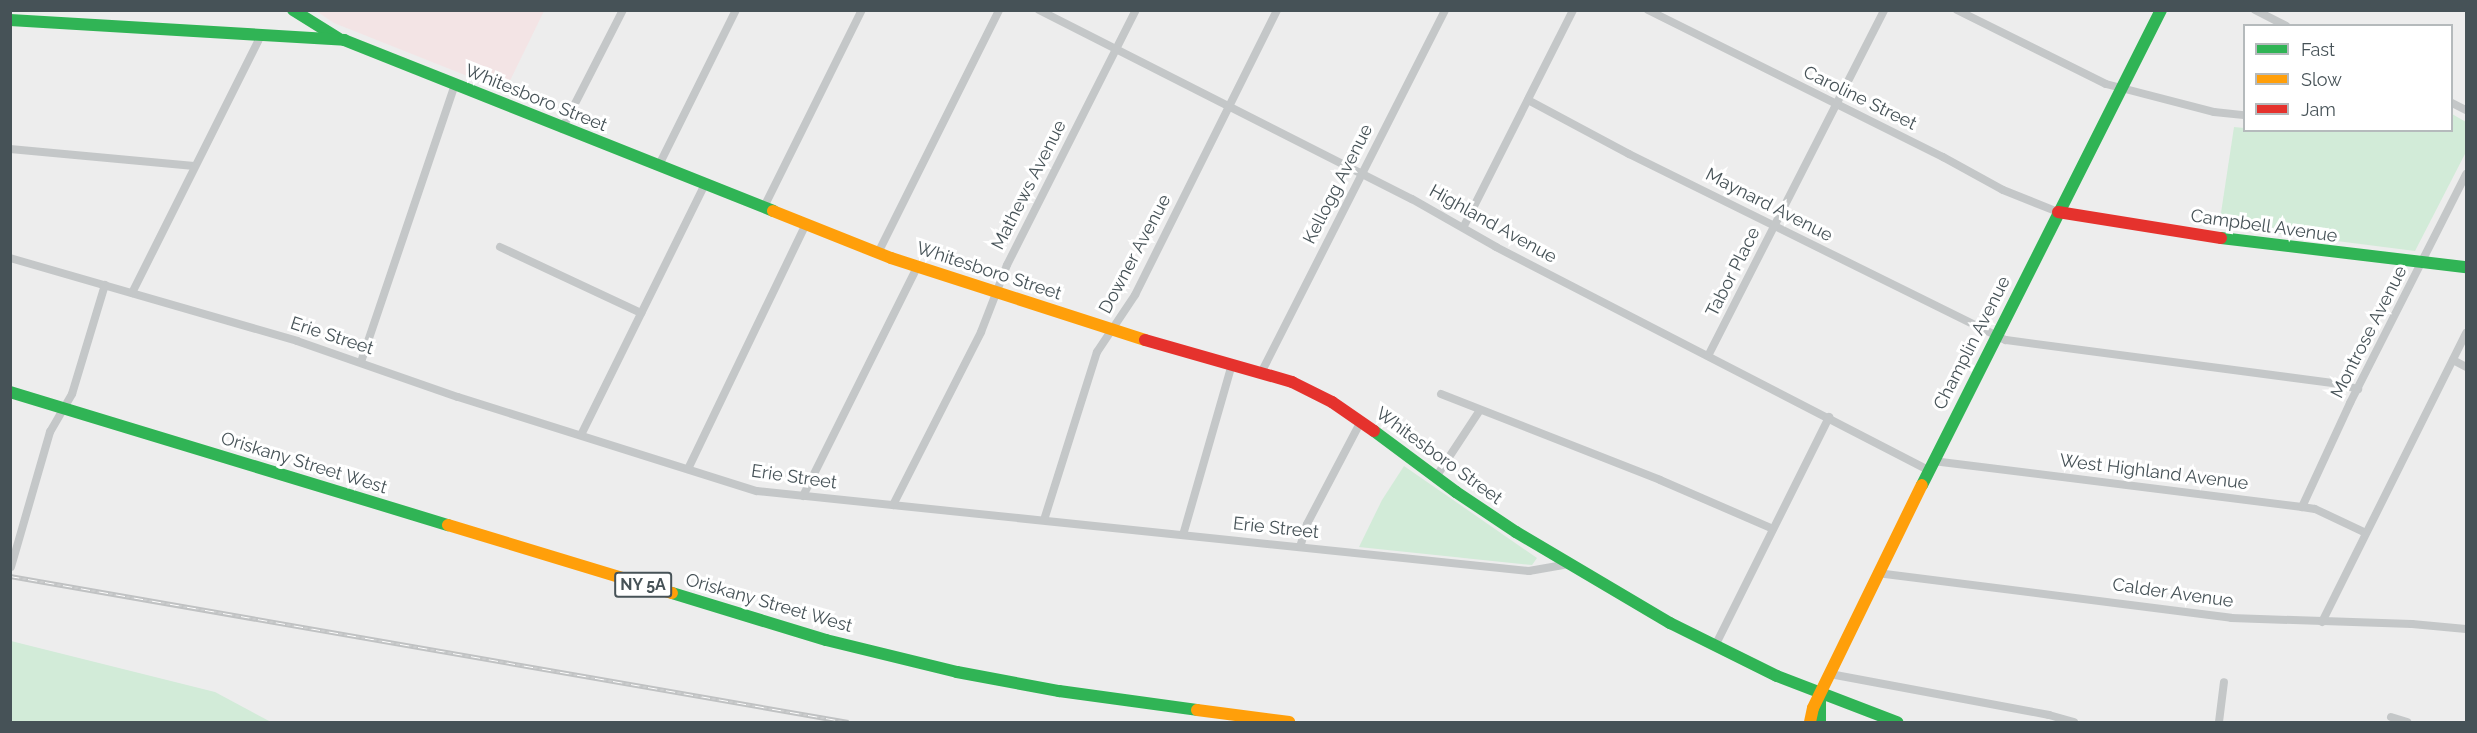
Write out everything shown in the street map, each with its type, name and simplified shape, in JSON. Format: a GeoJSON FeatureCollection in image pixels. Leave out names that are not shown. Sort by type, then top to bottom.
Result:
{"type":"FeatureCollection","features":[{"type":"Feature","properties":{"kind":"street"},"geometry":{"type":"LineString","coordinates":[[293,10],[344,40]]}},
{"type":"Feature","properties":{"kind":"street"},"geometry":{"type":"LineString","coordinates":[[562,129],[623,10]]}},
{"type":"Feature","properties":{"kind":"street"},"geometry":{"type":"LineString","coordinates":[[658,165],[736,10]]}},
{"type":"Feature","properties":{"kind":"street"},"geometry":{"type":"LineString","coordinates":[[764,207],[862,10]]}},
{"type":"Feature","properties":{"kind":"street"},"geometry":{"type":"LineString","coordinates":[[878,253],[999,10]]}},
{"type":"Feature","properties":{"kind":"street","name":"Highland Avenue"},"geometry":{"type":"LineString","coordinates":[[1039,10],[1362,172],[1464,226],[1496,247],[1708,356],[1930,466]]}},
{"type":"Feature","properties":{"kind":"street","name":"Mathews Avenue"},"geometry":{"type":"LineString","coordinates":[[893,505],[981,332],[1007,265],[1136,10]]}},
{"type":"Feature","properties":{"kind":"street","name":"Downer Avenue"},"geometry":{"type":"LineString","coordinates":[[1044,520],[1097,352],[1135,295],[1277,10]]}},
{"type":"Feature","properties":{"kind":"street","name":"Kellogg Avenue"},"geometry":{"type":"LineString","coordinates":[[1261,373],[1444,10]]}},
{"type":"Feature","properties":{"kind":"street"},"geometry":{"type":"LineString","coordinates":[[1464,226],[1573,10]]}},
{"type":"Feature","properties":{"kind":"street","name":"Caroline Street"},"geometry":{"type":"LineString","coordinates":[[1648,10],[2003,190],[2058,212]]}},
{"type":"Feature","properties":{"kind":"street","name":"Tabor Place"},"geometry":{"type":"LineString","coordinates":[[1708,356],[1884,10]]}},
{"type":"Feature","properties":{"kind":"street"},"geometry":{"type":"LineString","coordinates":[[1957,10],[2075,71],[2121,89],[2214,112],[2243,115]]}},
{"type":"Feature","properties":{"kind":"street","name":"Champlin Avenue"},"geometry":{"type":"LineString","coordinates":[[1810,723],[1820,694],[1877,573],[2161,10]]}},
{"type":"Feature","properties":{"kind":"street"},"geometry":{"type":"LineString","coordinates":[[2255,10],[2282,24]]}},
{"type":"Feature","properties":{"kind":"street","name":"Whitesboro Street"},"geometry":{"type":"LineString","coordinates":[[10,20],[260,37],[344,40],[562,129],[878,253],[1113,330],[1232,364],[1310,390],[1361,421],[1436,477],[1567,564],[1715,646],[1820,694],[1896,723]]}},
{"type":"Feature","properties":{"kind":"street"},"geometry":{"type":"LineString","coordinates":[[132,293],[260,37]]}},
{"type":"Feature","properties":{"kind":"street"},"geometry":{"type":"LineString","coordinates":[[361,362],[455,85]]}},
{"type":"Feature","properties":{"kind":"street","name":"Maynard Avenue"},"geometry":{"type":"LineString","coordinates":[[1528,100],[1629,154],[1996,337],[2021,344],[2340,384],[2358,389]]}},
{"type":"Feature","properties":{"kind":"street"},"geometry":{"type":"LineString","coordinates":[[10,149],[194,166]]}},
{"type":"Feature","properties":{"kind":"street","name":"Montrose Avenue"},"geometry":{"type":"LineString","coordinates":[[2302,507],[2358,389],[2466,174]]}},
{"type":"Feature","properties":{"kind":"street"},"geometry":{"type":"LineString","coordinates":[[581,435],[705,184]]}},
{"type":"Feature","properties":{"kind":"street","name":"Campbell Avenue"},"geometry":{"type":"LineString","coordinates":[[2058,212],[2162,230],[2466,267]]}},
{"type":"Feature","properties":{"kind":"street"},"geometry":{"type":"LineString","coordinates":[[688,469],[806,224]]}},
{"type":"Feature","properties":{"kind":"street"},"geometry":{"type":"LineString","coordinates":[[500,247],[641,313]]}},
{"type":"Feature","properties":{"kind":"street","name":"Erie Street"},"geometry":{"type":"LineString","coordinates":[[10,258],[361,362],[458,397],[758,491],[1529,571],[1567,564]]}},
{"type":"Feature","properties":{"kind":"street"},"geometry":{"type":"LineString","coordinates":[[803,496],[917,267]]}},
{"type":"Feature","properties":{"kind":"street"},"geometry":{"type":"LineString","coordinates":[[11,567],[50,432],[72,394],[105,285]]}},
{"type":"Feature","properties":{"kind":"street"},"geometry":{"type":"LineString","coordinates":[[2322,622],[2466,333]]}},
{"type":"Feature","properties":{"kind":"street"},"geometry":{"type":"LineString","coordinates":[[2453,360],[2466,367]]}},
{"type":"Feature","properties":{"kind":"street"},"geometry":{"type":"LineString","coordinates":[[1183,535],[1232,364]]}},
{"type":"Feature","properties":{"kind":"street","name":"Oriskany Street West"},"geometry":{"type":"LineString","coordinates":[[10,392],[65,406],[826,640],[957,672],[1059,691],[1289,723]]}},
{"type":"Feature","properties":{"kind":"street"},"geometry":{"type":"LineString","coordinates":[[1441,394],[1660,480],[1773,529]]}},
{"type":"Feature","properties":{"kind":"street"},"geometry":{"type":"LineString","coordinates":[[1436,477],[1480,410]]}},
{"type":"Feature","properties":{"kind":"street"},"geometry":{"type":"LineString","coordinates":[[1715,646],[1829,417]]}},
{"type":"Feature","properties":{"kind":"street"},"geometry":{"type":"LineString","coordinates":[[1300,547],[1307,524],[1361,421]]}},
{"type":"Feature","properties":{"kind":"street","name":"West Highland Avenue"},"geometry":{"type":"LineString","coordinates":[[1930,466],[2302,507],[2315,509],[2366,532]]}},
{"type":"Feature","properties":{"kind":"street","name":"Calder Avenue"},"geometry":{"type":"LineString","coordinates":[[1877,573],[2231,618],[2412,624],[2466,629]]}},
{"type":"Feature","properties":{"kind":"street"},"geometry":{"type":"LineString","coordinates":[[1830,674],[2074,723]]}},
{"type":"Feature","properties":{"kind":"street"},"geometry":{"type":"LineString","coordinates":[[2219,723],[2224,682]]}},
{"type":"Feature","properties":{"kind":"street","name":"Champlin Avenue"},"geometry":{"type":"LineString","coordinates":[[1820,694],[1820,723]]}},
{"type":"Feature","properties":{"kind":"street"},"geometry":{"type":"LineString","coordinates":[[2391,717],[2407,723]]}},
{"type":"Feature","properties":{"kind":"shaded area"},"geometry":{"type":"Polygon","coordinates":[[[316,11],[544,11],[505,91],[334,23],[316,11]]]}},
{"type":"Feature","properties":{"kind":"green space"},"geometry":{"type":"Polygon","coordinates":[[[2453,115],[2466,122],[2466,152],[2415,251],[2219,226],[2234,127],[2243,128],[2243,132],[2453,132],[2453,115]]]}},
{"type":"Feature","properties":{"kind":"green space"},"geometry":{"type":"Polygon","coordinates":[[[1404,466],[1537,558],[1532,565],[1359,547],[1382,500],[1404,466]]]}},
{"type":"Feature","properties":{"kind":"green space"},"geometry":{"type":"Polygon","coordinates":[[[11,641],[215,692],[271,722],[11,722],[11,641]]]}},
{"type":"Feature","properties":{"kind":"railway"},"geometry":{"type":"LineString","coordinates":[[10,576],[848,722]]}},
{"type":"Feature","properties":{"kind":"traffic: fast"},"geometry":{"type":"LineString","coordinates":[[293,10],[338,38]]}},
{"type":"Feature","properties":{"kind":"traffic: fast"},"geometry":{"type":"LineString","coordinates":[[1922,485],[2161,10]]}},
{"type":"Feature","properties":{"kind":"traffic: fast"},"geometry":{"type":"LineString","coordinates":[[10,20],[344,40],[773,211]]}},
{"type":"Feature","properties":{"kind":"traffic: fast"},"geometry":{"type":"LineString","coordinates":[[2221,238],[2466,267]]}},
{"type":"Feature","properties":{"kind":"traffic: fast"},"geometry":{"type":"LineString","coordinates":[[10,392],[448,525]]}},
{"type":"Feature","properties":{"kind":"traffic: fast"},"geometry":{"type":"LineString","coordinates":[[1374,431],[1456,492],[1516,532],[1670,623],[1777,676],[1897,722]]}},
{"type":"Feature","properties":{"kind":"traffic: fast"},"geometry":{"type":"LineString","coordinates":[[672,593],[826,640],[957,672],[1059,691],[1197,710]]}},
{"type":"Feature","properties":{"kind":"traffic: fast"},"geometry":{"type":"LineString","coordinates":[[1820,695],[1820,722]]}},
{"type":"Feature","properties":{"kind":"traffic: slow"},"geometry":{"type":"LineString","coordinates":[[773,211],[891,258],[1145,340]]}},
{"type":"Feature","properties":{"kind":"traffic: slow"},"geometry":{"type":"LineString","coordinates":[[1810,722],[1813,708],[1922,485]]}},
{"type":"Feature","properties":{"kind":"traffic: slow"},"geometry":{"type":"LineString","coordinates":[[448,525],[672,593]]}},
{"type":"Feature","properties":{"kind":"traffic: slow"},"geometry":{"type":"LineString","coordinates":[[1197,710],[1289,722]]}},
{"type":"Feature","properties":{"kind":"traffic: jam"},"geometry":{"type":"LineString","coordinates":[[2058,212],[2221,238]]}},
{"type":"Feature","properties":{"kind":"traffic: jam"},"geometry":{"type":"LineString","coordinates":[[1145,340],[1292,382],[1332,402],[1374,431]]}}]}
